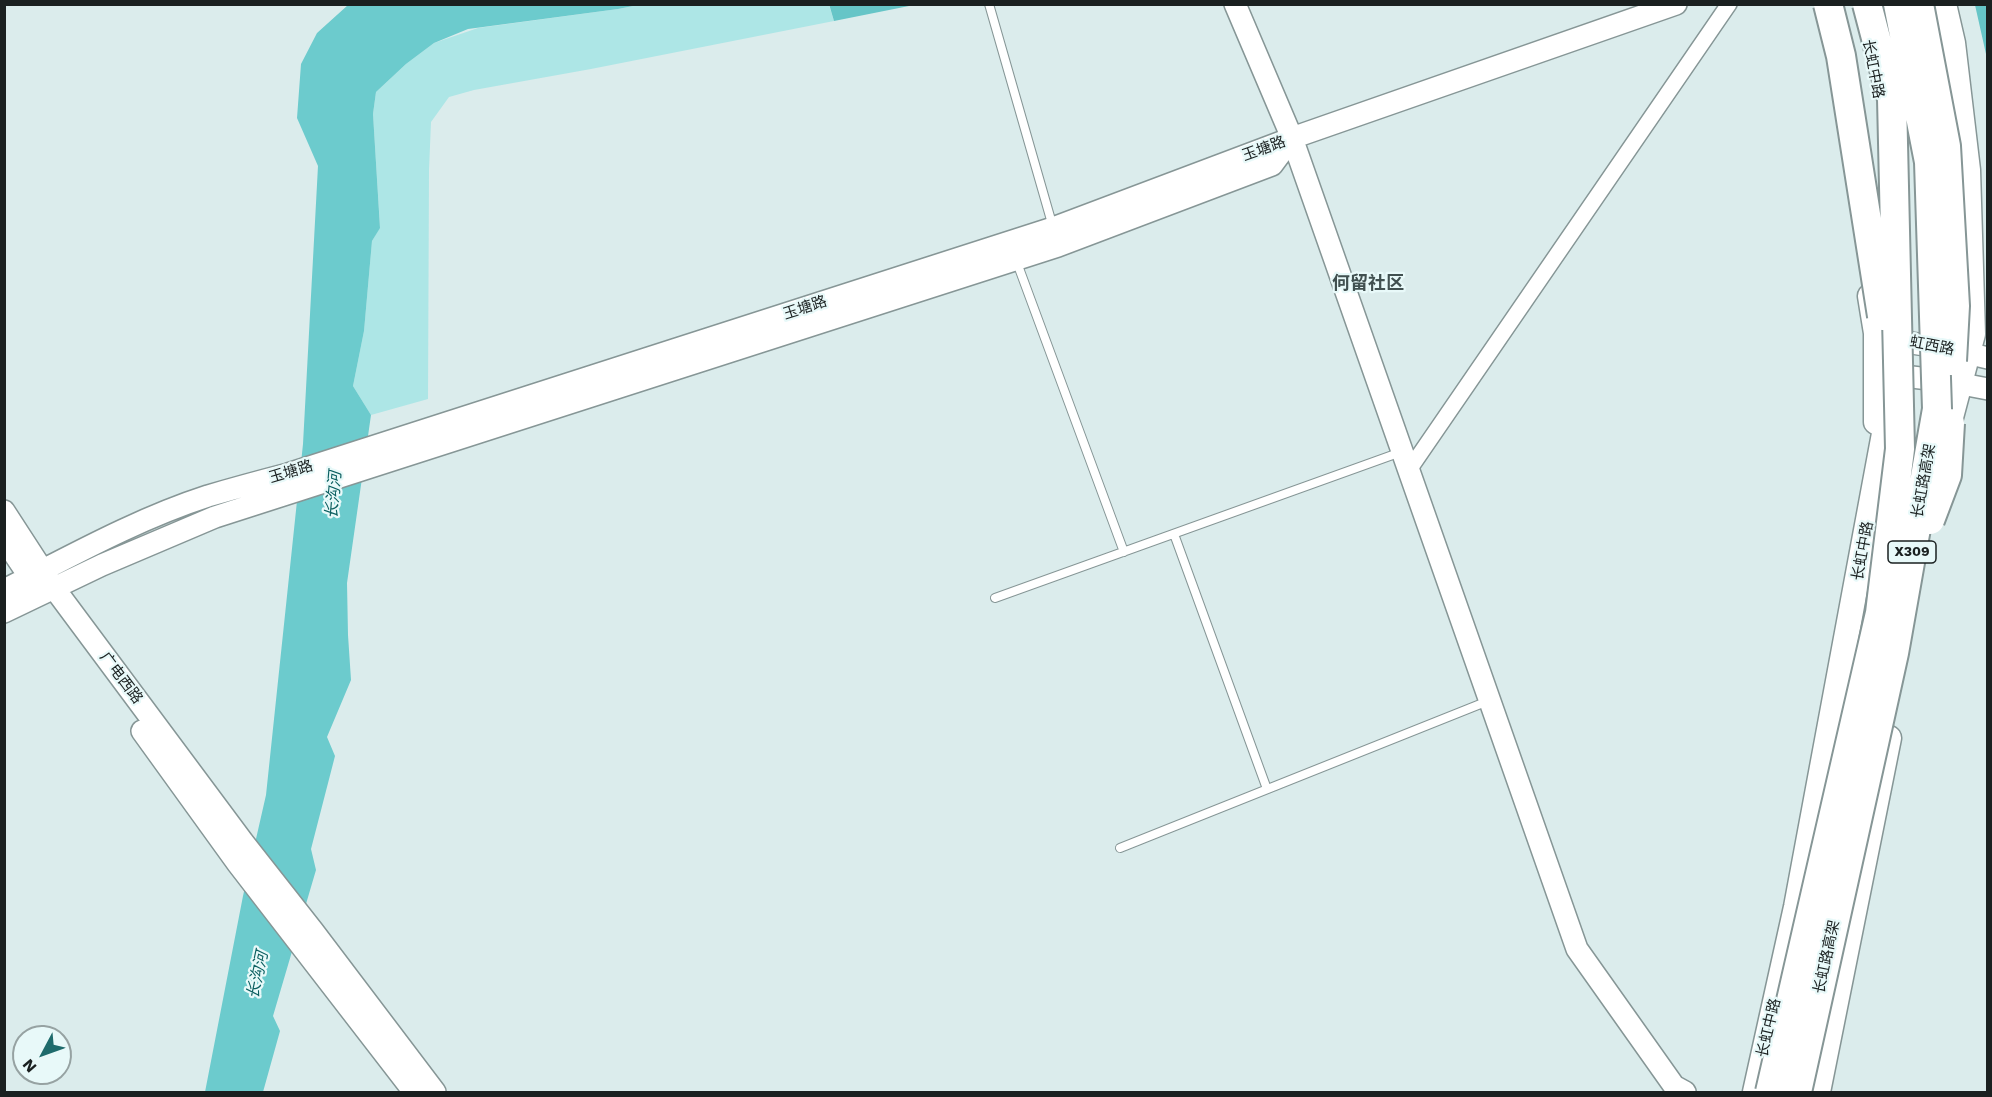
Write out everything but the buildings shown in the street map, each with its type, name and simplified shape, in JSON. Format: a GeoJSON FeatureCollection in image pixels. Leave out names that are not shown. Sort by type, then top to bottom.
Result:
{"type":"FeatureCollection","features":[{"type":"Feature","properties":{"kind":"highway"},"geometry":{"type":"LineString","coordinates":[[1828,4],[1841,56],[1865,202],[1900,450]]}},
{"type":"Feature","properties":{"kind":"highway","name":"长虹路高架"},"geometry":{"type":"LineString","coordinates":[[1770,1092],[1880,613],[1900,450],[1892,99],[1867,4]]}},
{"type":"Feature","properties":{"kind":"highway","name":"长虹路高架"},"geometry":{"type":"LineString","coordinates":[[1797,1092],[1894,653],[1937,409],[1929,162],[1898,4]]}},
{"type":"Feature","properties":{"kind":"highway"},"geometry":{"type":"LineString","coordinates":[[1906,584],[1947,475],[1954,306],[1946,147],[1919,4]]}},
{"type":"Feature","properties":{"kind":"main road"},"geometry":{"type":"LineString","coordinates":[[1815,4],[1846,139],[1887,339]]}},
{"type":"Feature","properties":{"kind":"main road","name":"长虹中路"},"geometry":{"type":"LineString","coordinates":[[1755,1092],[1796,907],[1876,478],[1886,374],[1887,138],[1858,4]]}},
{"type":"Feature","properties":{"kind":"main road"},"geometry":{"type":"LineString","coordinates":[[1910,4],[1933,120],[1967,353]]}},
{"type":"Feature","properties":{"kind":"main road"},"geometry":{"type":"LineString","coordinates":[[1818,1092],[1916,604],[1931,490],[1953,382],[1973,334],[1968,170],[1953,43],[1944,4]]}},
{"type":"Feature","properties":{"kind":"street"},"geometry":{"type":"LineString","coordinates":[[1235,4],[1292,138],[1577,949],[1674,1086],[1684,1092]]}},
{"type":"Feature","properties":{"kind":"street","name":"玉塘路"},"geometry":{"type":"LineString","coordinates":[[4,590],[102,565],[290,483],[1056,237],[1292,138],[1676,4]]}},
{"type":"Feature","properties":{"kind":"street"},"geometry":{"type":"LineString","coordinates":[[1406,460],[1729,4]]}},
{"type":"Feature","properties":{"kind":"street","name":"虹西路"},"geometry":{"type":"LineString","coordinates":[[1887,339],[1967,353]]}},
{"type":"Feature","properties":{"kind":"street"},"geometry":{"type":"LineString","coordinates":[[1886,374],[1953,382],[1988,389]]}},
{"type":"Feature","properties":{"kind":"street","name":"广电西路"},"geometry":{"type":"LineString","coordinates":[[4,511],[42,582],[238,864],[309,940]]}},
{"type":"Feature","properties":{"kind":"street","name":"广电西路"},"geometry":{"type":"LineString","coordinates":[[4,539],[42,582],[243,842],[309,940]]}},
{"type":"Feature","properties":{"kind":"street","name":"玉塘路"},"geometry":{"type":"LineString","coordinates":[[4,612],[42,582]]}},
{"type":"Feature","properties":{"kind":"street"},"geometry":{"type":"LineString","coordinates":[[309,940],[414,1092]]}},
{"type":"Feature","properties":{"kind":"street"},"geometry":{"type":"LineString","coordinates":[[309,940],[435,1092]]}},
{"type":"Feature","properties":{"kind":"lane"},"geometry":{"type":"LineString","coordinates":[[989,4],[1056,237]]}},
{"type":"Feature","properties":{"kind":"lane"},"geometry":{"type":"LineString","coordinates":[[1012,251],[1124,552]]}},
{"type":"Feature","properties":{"kind":"lane"},"geometry":{"type":"LineString","coordinates":[[995,598],[1174,534],[1406,460]]}},
{"type":"Feature","properties":{"kind":"lane"},"geometry":{"type":"LineString","coordinates":[[1174,534],[1266,789]]}},
{"type":"Feature","properties":{"kind":"lane"},"geometry":{"type":"LineString","coordinates":[[1120,848],[1490,701]]}},
{"type":"Feature","properties":{"kind":"shaded area"},"geometry":{"type":"Polygon","coordinates":[[[829,4],[914,4],[914,5],[834,21],[829,4]]]}},
{"type":"Feature","properties":{"kind":"shaded area"},"geometry":{"type":"Polygon","coordinates":[[[638,5],[829,5],[834,21],[474,90],[449,97],[431,122],[428,399],[371,415],[353,386],[364,331],[372,241],[380,227],[373,114],[376,92],[406,64],[434,43],[478,28],[638,5]]]}},
{"type":"Feature","properties":{"kind":"shaded area"},"geometry":{"type":"Polygon","coordinates":[[[1975,5],[1987,5],[1987,74],[1986,54],[1975,5]]]}},
{"type":"Feature","properties":{"kind":"water","name":"长沟河"},"geometry":{"type":"Polygon","coordinates":[[[348,5],[638,5],[468,29],[434,43],[406,64],[376,92],[373,114],[380,228],[372,241],[364,331],[353,386],[371,415],[347,583],[351,680],[327,737],[335,756],[311,849],[316,870],[273,1016],[280,1031],[263,1092],[205,1092],[243,896],[266,795],[303,444],[318,166],[297,118],[301,64],[317,33],[348,5]]]}},
{"type":"Feature","properties":{"kind":"district","name":"何留社区"},"geometry":{"type":"Point","coordinates":[1368,284]}}]}
